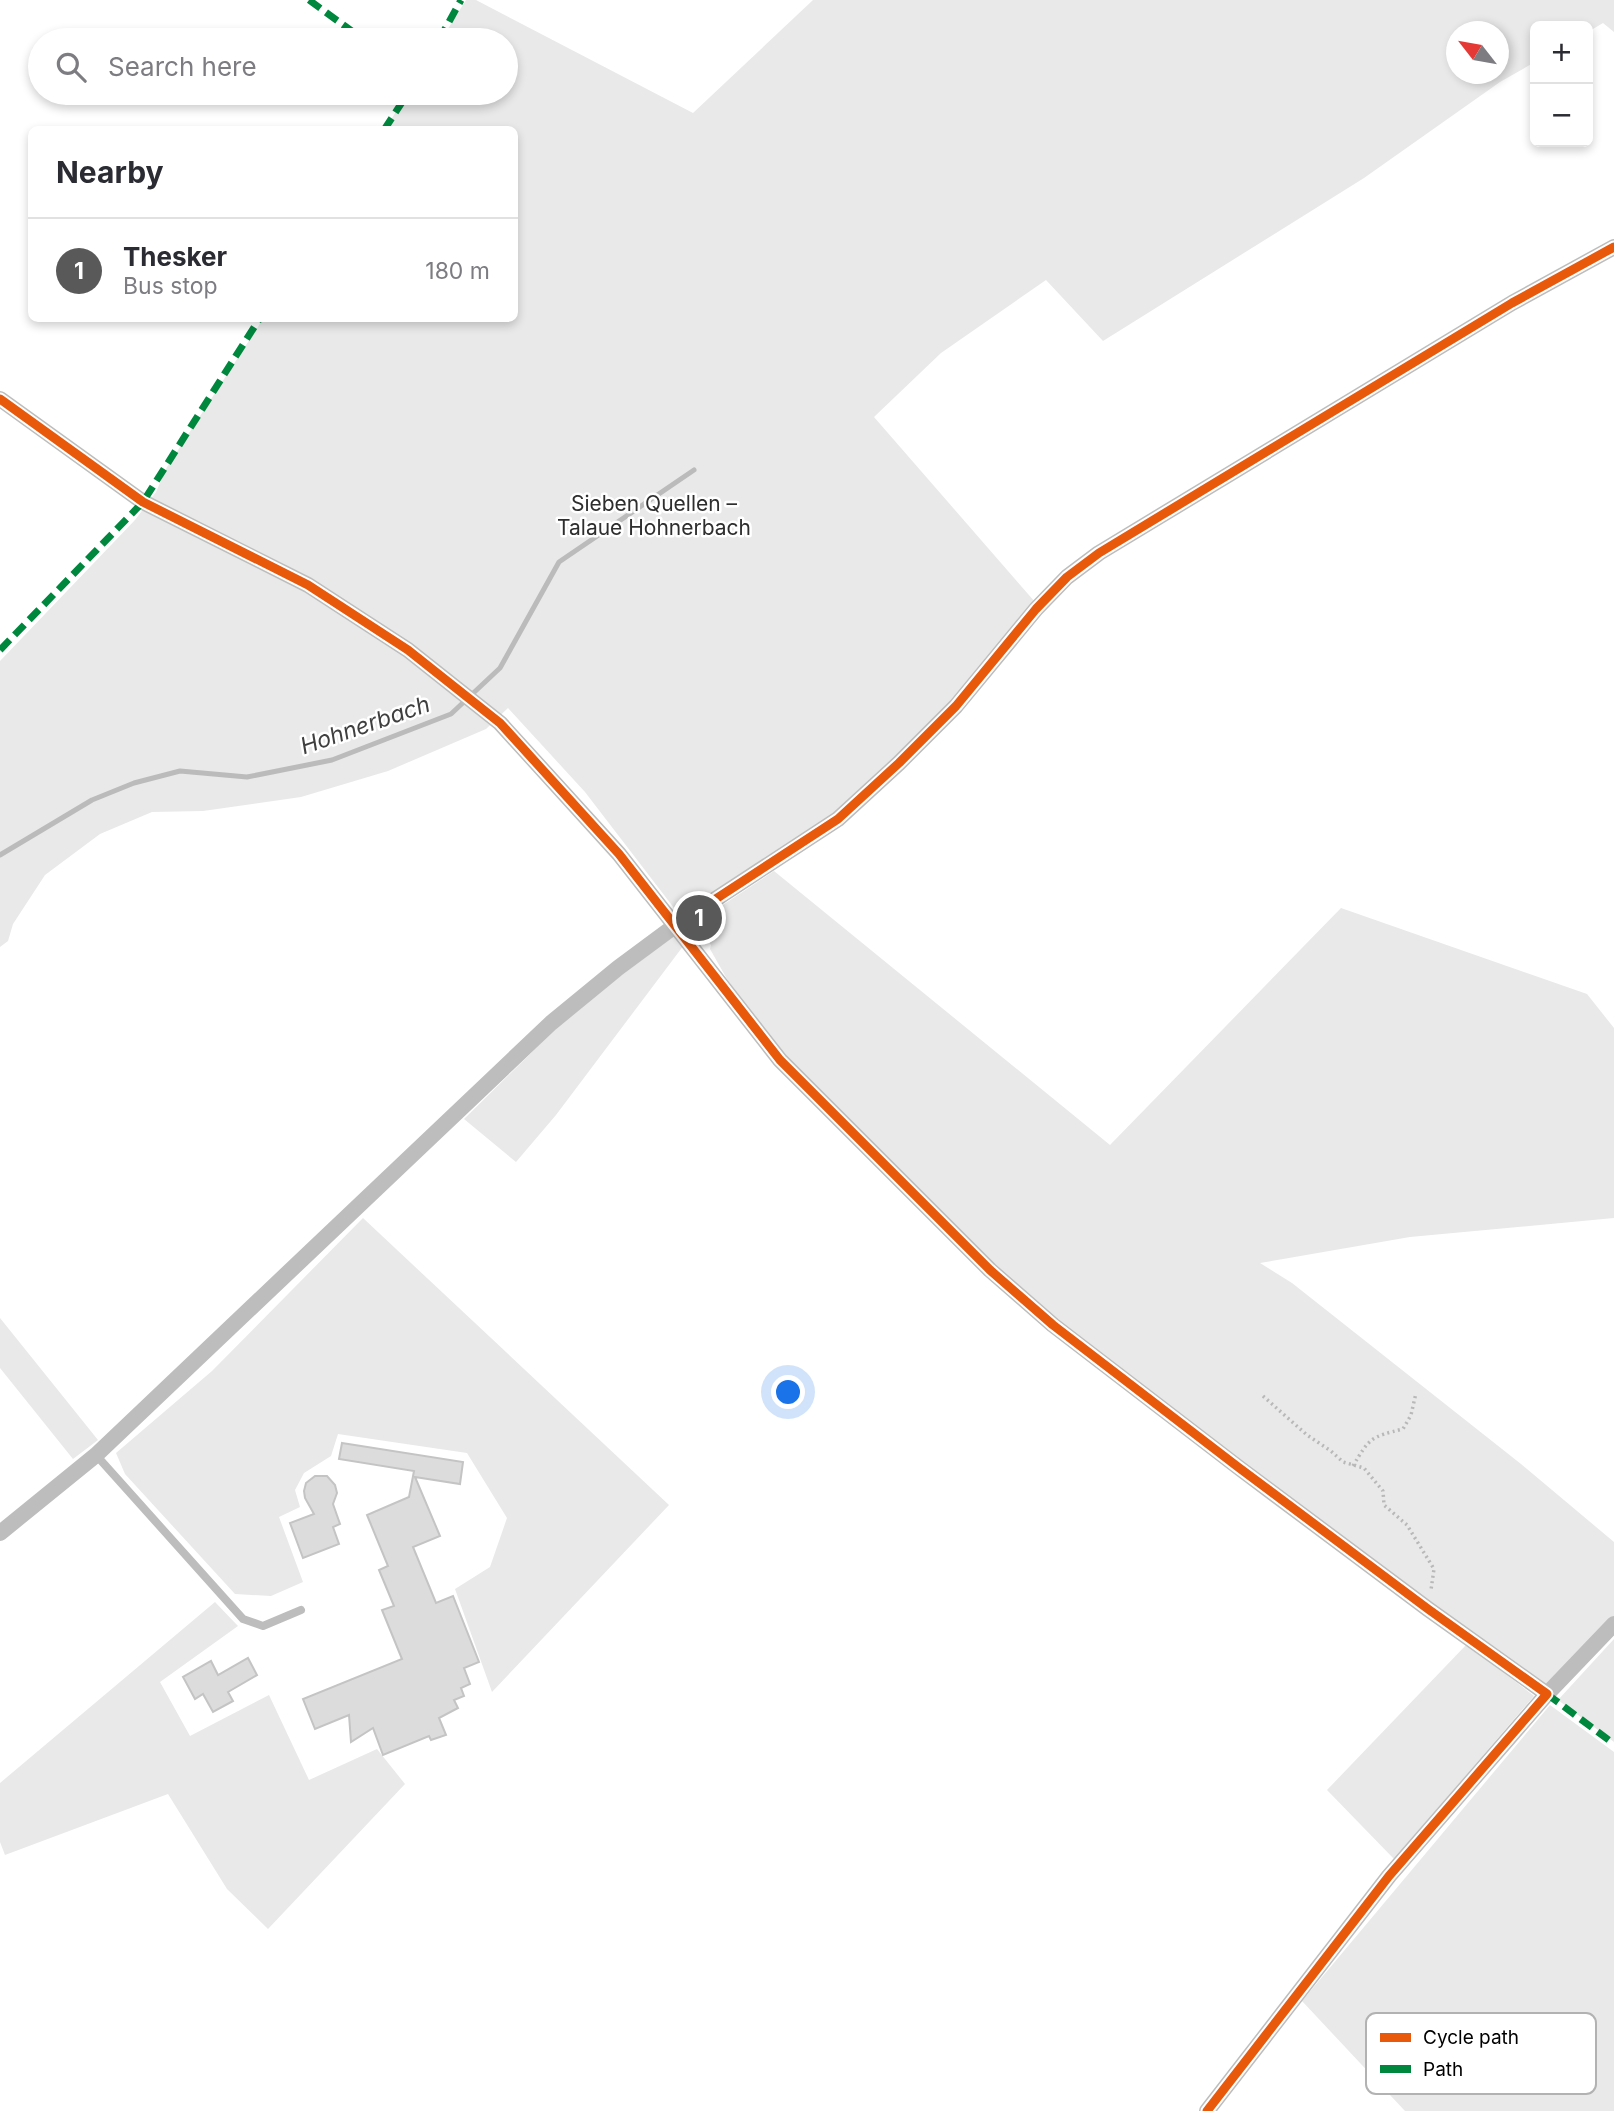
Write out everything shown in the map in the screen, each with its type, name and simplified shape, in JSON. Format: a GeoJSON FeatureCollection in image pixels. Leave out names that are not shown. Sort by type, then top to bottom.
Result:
{"type":"FeatureCollection","features":[{"type":"Feature","properties":{"kind":"street"},"geometry":{"type":"LineString","coordinates":[[0,1533],[96,1455],[551,1023],[676,925],[838,819],[956,706],[1066,577],[1099,552],[1512,303],[1614,247]]}},
{"type":"Feature","properties":{"kind":"street"},"geometry":{"type":"LineString","coordinates":[[0,399],[143,502],[308,585],[408,650],[500,723],[619,855],[780,1060],[990,1270],[1053,1325],[1428,1609],[1547,1695]]}},
{"type":"Feature","properties":{"kind":"street"},"geometry":{"type":"LineString","coordinates":[[1208,2111],[1390,1876],[1547,1695],[1614,1624]]}},
{"type":"Feature","properties":{"kind":"lane"},"geometry":{"type":"LineString","coordinates":[[96,1455],[243,1619],[262,1626],[301,1609]]}},
{"type":"Feature","properties":{"kind":"path"},"geometry":{"type":"LineString","coordinates":[[1353,1466],[1375,1435],[1403,1429],[1411,1415],[1416,1393]]}},
{"type":"Feature","properties":{"kind":"path"},"geometry":{"type":"LineString","coordinates":[[1263,1396],[1307,1435],[1353,1466],[1364,1468],[1376,1480],[1383,1491],[1384,1505],[1407,1525],[1434,1569],[1428,1609]]}},
{"type":"Feature","properties":{"kind":"green space","name":"Sieben Quellen – Talaue Hohnerbach"},"geometry":{"type":"Polygon","coordinates":[[[466,0],[476,0],[693,113],[813,0],[1614,0],[1614,32],[1603,23],[1593,29],[1593,21],[1530,21],[1530,65],[1509,77],[1509,21],[1446,21],[1446,84],[1497,84],[1364,178],[1103,341],[1046,280],[941,353],[874,417],[1035,602],[951,704],[835,815],[682,915],[679,905],[674,908],[585,792],[508,708],[486,729],[388,771],[301,797],[203,811],[152,812],[100,834],[45,875],[13,924],[8,941],[0,947],[0,661],[135,520],[156,492],[167,467],[261,322],[518,322],[518,126],[387,126],[400,105],[518,105],[518,28],[448,28],[466,0]]]}},
{"type":"Feature","properties":{"kind":"green space"},"geometry":{"type":"Polygon","coordinates":[[[774,871],[1110,1145],[1341,908],[1587,994],[1614,1028],[1614,1218],[1410,1237],[1260,1263],[1292,1283],[1521,1464],[1614,1542],[1614,1616],[1545,1690],[1072,1335],[985,1257],[784,1060],[727,979],[710,949],[711,945],[694,924],[774,871]]]}},
{"type":"Feature","properties":{"kind":"green space"},"geometry":{"type":"Polygon","coordinates":[[[675,935],[684,945],[556,1115],[516,1162],[464,1119],[573,1012],[675,935]]]}},
{"type":"Feature","properties":{"kind":"green space"},"geometry":{"type":"Polygon","coordinates":[[[363,1218],[669,1505],[492,1692],[455,1589],[490,1567],[507,1518],[467,1453],[338,1434],[331,1456],[304,1473],[295,1490],[300,1507],[279,1517],[303,1582],[271,1596],[235,1594],[125,1474],[116,1453],[212,1371],[363,1218]]]}},
{"type":"Feature","properties":{"kind":"green space"},"geometry":{"type":"Polygon","coordinates":[[[0,1318],[98,1440],[73,1459],[0,1368],[0,1318]]]}},
{"type":"Feature","properties":{"kind":"green space"},"geometry":{"type":"Polygon","coordinates":[[[215,1602],[238,1626],[160,1682],[190,1736],[269,1695],[309,1780],[377,1749],[405,1784],[268,1929],[227,1889],[168,1794],[5,1855],[0,1842],[0,1783],[215,1602]]]}},
{"type":"Feature","properties":{"kind":"green space"},"geometry":{"type":"Polygon","coordinates":[[[1614,1639],[1614,1742],[1558,1700],[1614,1639]]]}},
{"type":"Feature","properties":{"kind":"green space"},"geometry":{"type":"Polygon","coordinates":[[[1467,1644],[1534,1696],[1394,1859],[1327,1790],[1467,1644]]]}},
{"type":"Feature","properties":{"kind":"green space"},"geometry":{"type":"Polygon","coordinates":[[[1550,1705],[1614,1752],[1614,2111],[1405,2111],[1389,2094],[1596,2094],[1596,2013],[1366,2013],[1366,2069],[1302,2001],[1550,1705]]]}},
{"type":"Feature","properties":{"kind":"building"},"geometry":{"type":"Polygon","coordinates":[[[342,1443],[463,1462],[460,1484],[415,1477],[440,1536],[413,1547],[436,1603],[453,1596],[479,1662],[464,1668],[470,1684],[461,1688],[464,1696],[454,1700],[458,1708],[439,1718],[446,1735],[431,1740],[429,1736],[383,1755],[373,1728],[351,1742],[349,1715],[315,1729],[303,1699],[402,1659],[382,1610],[394,1606],[379,1570],[388,1566],[367,1515],[409,1497],[414,1471],[339,1459],[342,1443]]]}},
{"type":"Feature","properties":{"kind":"building"},"geometry":{"type":"Polygon","coordinates":[[[315,1476],[327,1476],[335,1485],[337,1493],[333,1504],[340,1524],[333,1527],[339,1544],[303,1558],[290,1523],[314,1514],[304,1491],[306,1483],[315,1476]]]}},
{"type":"Feature","properties":{"kind":"building"},"geometry":{"type":"Polygon","coordinates":[[[248,1658],[257,1675],[228,1692],[233,1701],[213,1712],[203,1694],[195,1699],[183,1677],[211,1661],[218,1675],[248,1658]]]}},
{"type":"Feature","properties":{"kind":"waterway","name":"Hohnerbach"},"geometry":{"type":"LineString","coordinates":[[0,855],[92,800],[134,783],[180,771],[247,777],[332,760],[451,714],[500,668],[559,562],[694,470]]}},
{"type":"Feature","properties":{"kind":"marked path"},"geometry":{"type":"LineString","coordinates":[[309,0],[348,28]]}},
{"type":"Feature","properties":{"kind":"marked path"},"geometry":{"type":"LineString","coordinates":[[446,28],[461,0]]}},
{"type":"Feature","properties":{"kind":"marked path"},"geometry":{"type":"LineString","coordinates":[[387,126],[400,105]]}},
{"type":"Feature","properties":{"kind":"marked path"},"geometry":{"type":"LineString","coordinates":[[0,650],[143,502],[257,322]]}},
{"type":"Feature","properties":{"kind":"marked path"},"geometry":{"type":"LineString","coordinates":[[1547,1694],[1614,1744]]}},
{"type":"Feature","properties":{"kind":"cycle path"},"geometry":{"type":"LineString","coordinates":[[676,925],[838,819],[956,706],[1036,609],[1067,577],[1099,553],[1512,303],[1614,247]]}},
{"type":"Feature","properties":{"kind":"cycle path"},"geometry":{"type":"LineString","coordinates":[[0,399],[143,502],[308,585],[408,650],[500,723],[619,854],[780,1060],[990,1270],[1053,1325],[1238,1467],[1547,1694],[1389,1876],[1207,2111]]}},
{"type":"Feature","properties":{"kind":"place","name":"Thesker"},"geometry":{"type":"Point","coordinates":[699,918]}}]}
